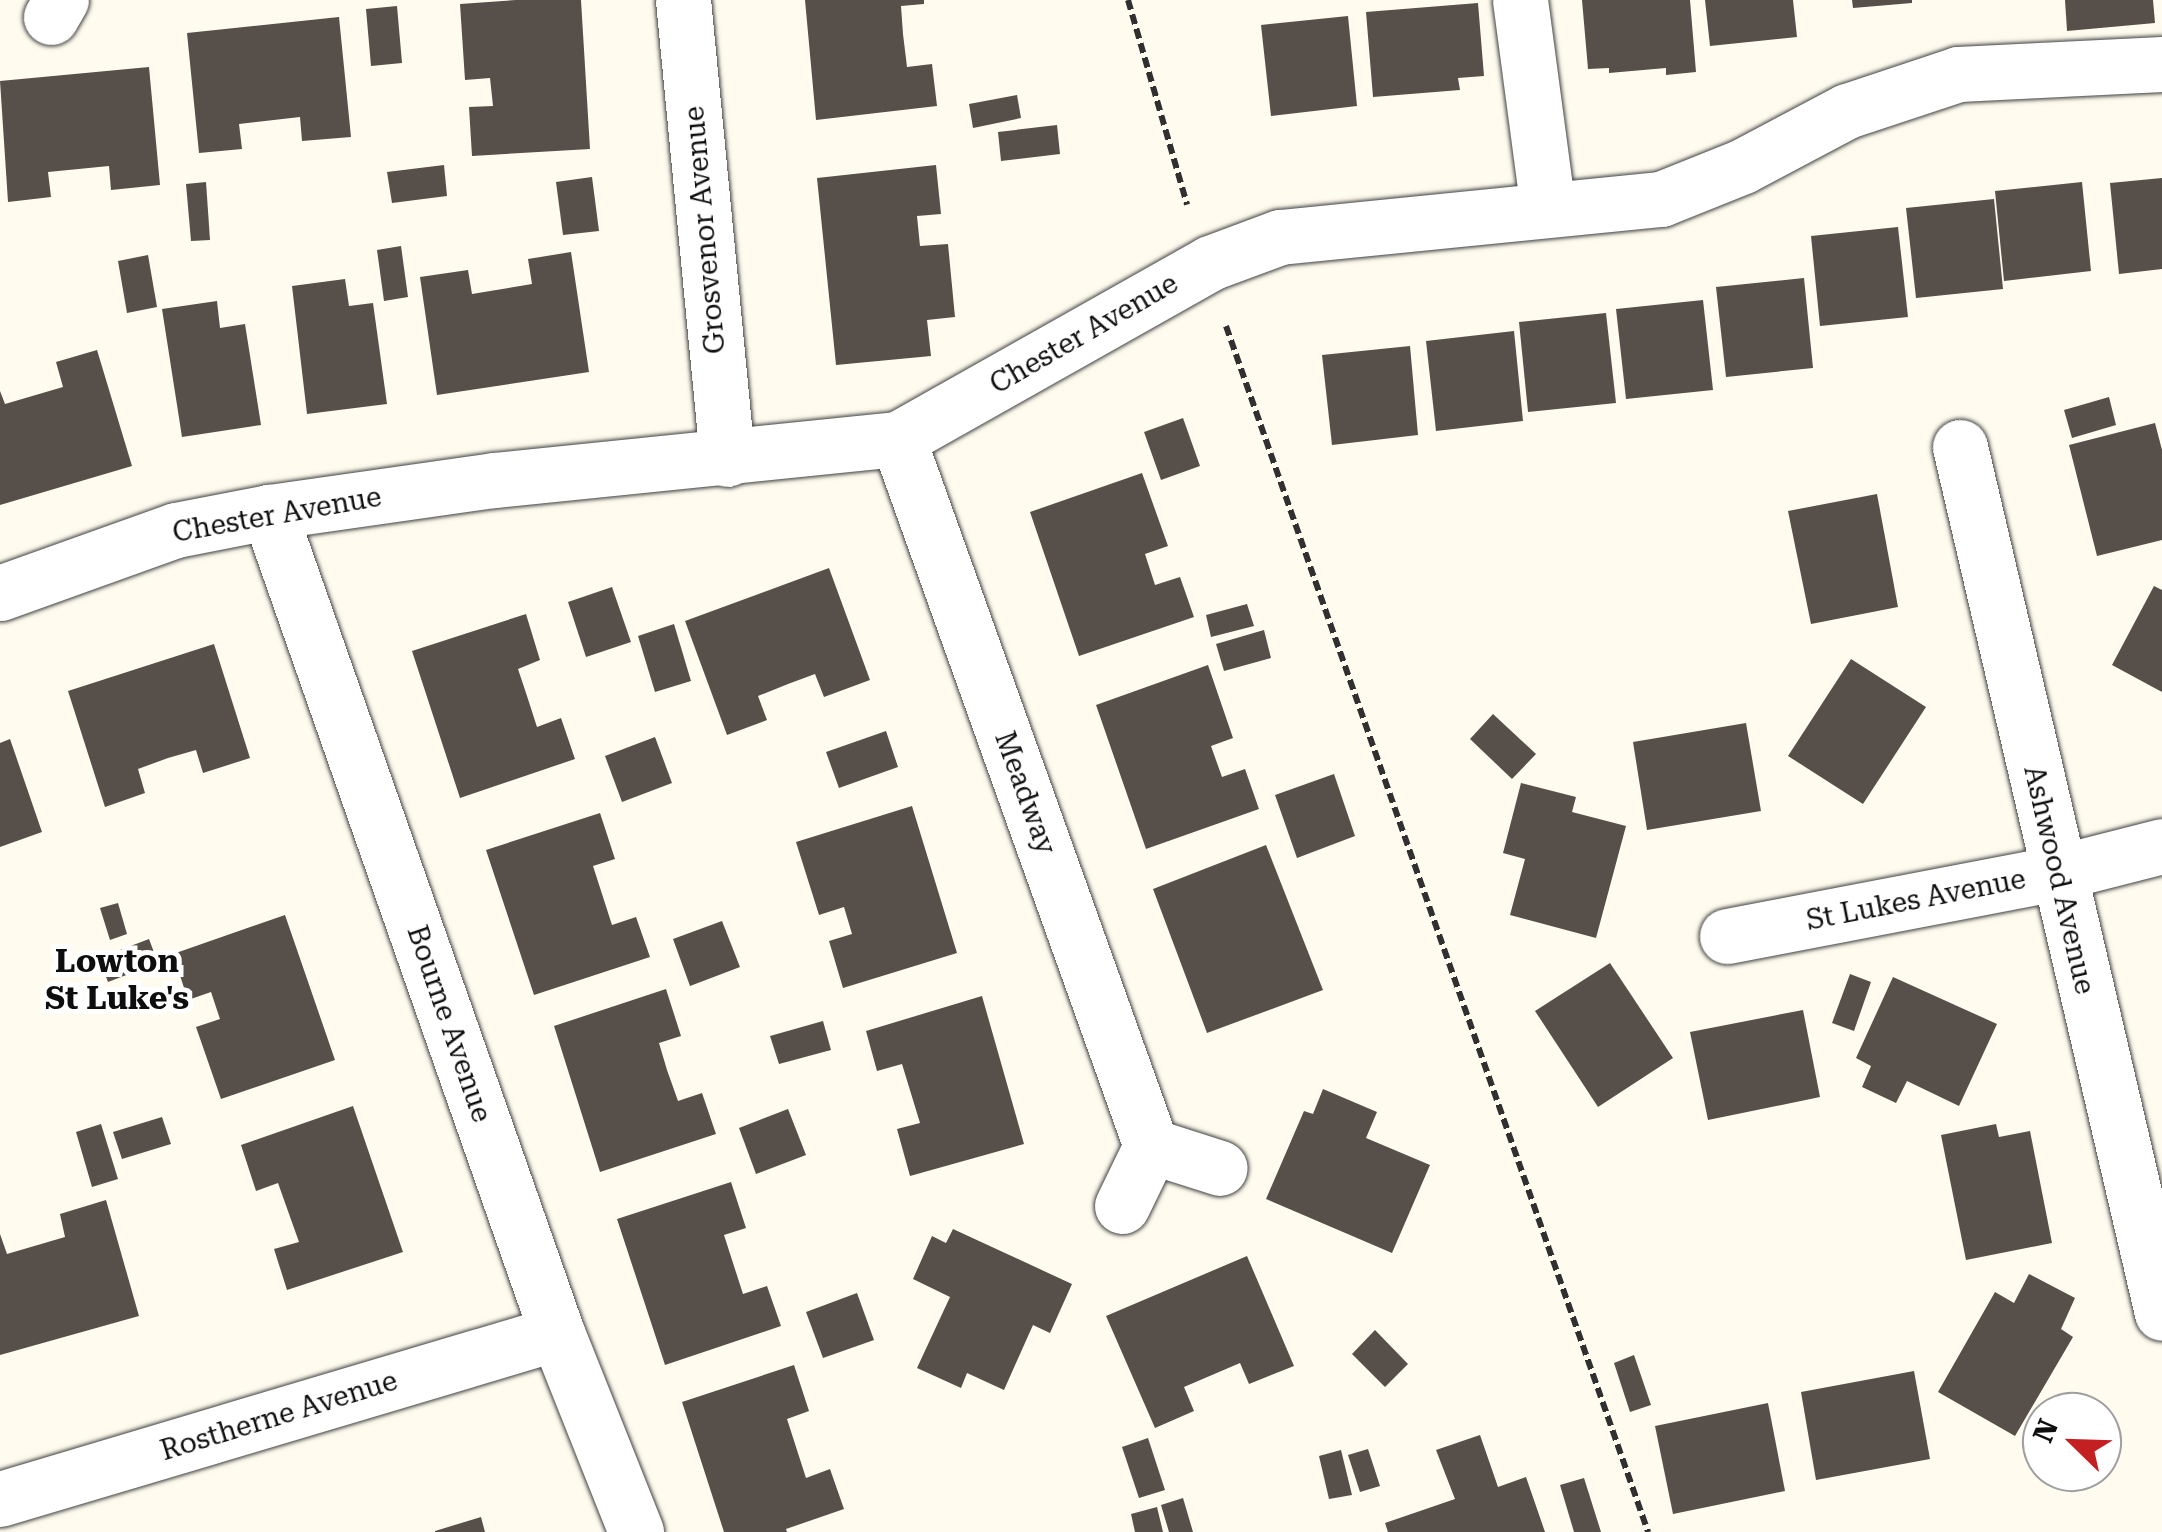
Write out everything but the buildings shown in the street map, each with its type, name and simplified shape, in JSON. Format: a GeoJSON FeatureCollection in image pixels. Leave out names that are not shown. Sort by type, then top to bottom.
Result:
{"type":"FeatureCollection","features":[{"type":"Feature","properties":{"kind":"street","name":"Grosvenor Avenue"},"geometry":{"type":"LineString","coordinates":[[684,0],[728,459]]}},
{"type":"Feature","properties":{"kind":"street"},"geometry":{"type":"LineString","coordinates":[[1520,0],[1548,209]]}},
{"type":"Feature","properties":{"kind":"street","name":"Chester Avenue"},"geometry":{"type":"LineString","coordinates":[[0,593],[176,530],[269,512],[494,480],[898,439],[1210,263],[1280,237],[1660,198],[1742,166],[1847,111],[1958,74],[2162,64]]}},
{"type":"Feature","properties":{"kind":"street","name":"Meadway"},"geometry":{"type":"LineString","coordinates":[[898,439],[1151,1146]]}},
{"type":"Feature","properties":{"kind":"street","name":"Ashwood Avenue"},"geometry":{"type":"LineString","coordinates":[[1960,447],[2056,873],[2162,1313]]}},
{"type":"Feature","properties":{"kind":"street","name":"Bourne Avenue"},"geometry":{"type":"LineString","coordinates":[[269,512],[557,1333],[636,1532]]}},
{"type":"Feature","properties":{"kind":"street","name":"St Lukes Avenue"},"geometry":{"type":"LineString","coordinates":[[1727,936],[2056,873],[2162,846]]}},
{"type":"Feature","properties":{"kind":"street"},"geometry":{"type":"LineString","coordinates":[[1122,1206],[1151,1146],[1220,1168]]}},
{"type":"Feature","properties":{"kind":"street","name":"Rostherne Avenue"},"geometry":{"type":"LineString","coordinates":[[0,1499],[557,1333]]}},
{"type":"Feature","properties":{"kind":"path"},"geometry":{"type":"LineString","coordinates":[[1128,0],[1231,342],[1648,1532]]}},
{"type":"Feature","properties":{"kind":"district","name":"Lowton St Luke's"},"geometry":{"type":"Point","coordinates":[117,980]}}]}
